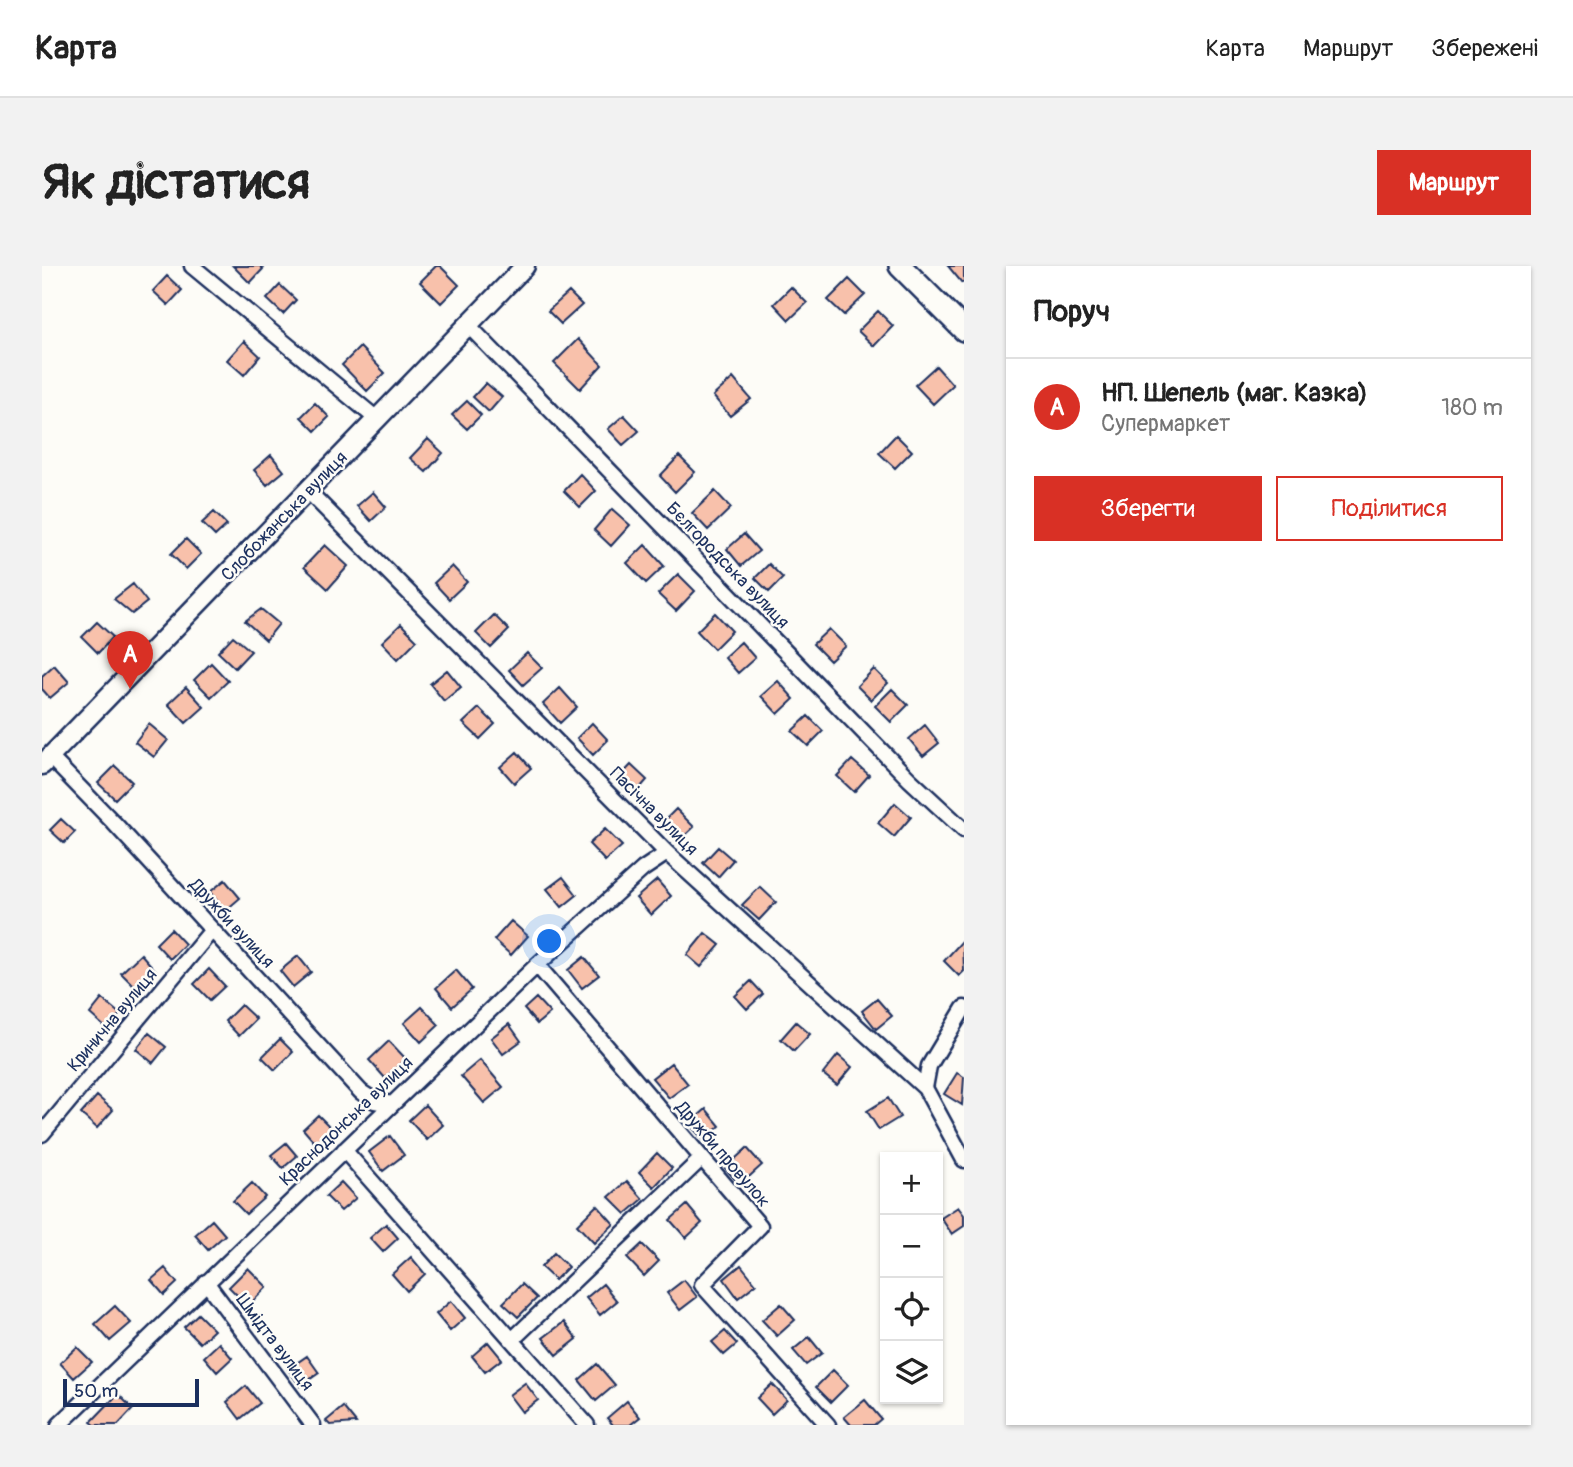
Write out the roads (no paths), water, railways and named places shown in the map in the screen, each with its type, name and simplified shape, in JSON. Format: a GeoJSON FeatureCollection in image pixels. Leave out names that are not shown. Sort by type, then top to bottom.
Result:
{"type":"FeatureCollection","features":[{"type":"Feature","properties":{"kind":"main road"},"geometry":{"type":"LineString","coordinates":[[900,266],[964,330]]}},
{"type":"Feature","properties":{"kind":"street"},"geometry":{"type":"LineString","coordinates":[[192,266],[378,420]]}},
{"type":"Feature","properties":{"kind":"street","name":"Слобожанська вулиця"},"geometry":{"type":"LineString","coordinates":[[46,761],[378,420],[468,325],[515,269]]}},
{"type":"Feature","properties":{"kind":"street","name":"Бєлгородська вулиця"},"geometry":{"type":"LineString","coordinates":[[468,325],[909,779],[964,830]]}},
{"type":"Feature","properties":{"kind":"street","name":"Пасічна вулиця"},"geometry":{"type":"LineString","coordinates":[[309,492],[667,853],[925,1088],[964,1160]]}},
{"type":"Feature","properties":{"kind":"street","name":"Дружби вулиця"},"geometry":{"type":"LineString","coordinates":[[46,761],[212,930],[361,1092],[375,1101],[392,1104]]}},
{"type":"Feature","properties":{"kind":"street","name":"Краснодонська вулиця"},"geometry":{"type":"LineString","coordinates":[[62,1424],[537,965],[643,869],[667,853]]}},
{"type":"Feature","properties":{"kind":"street","name":"Кринична вулиця"},"geometry":{"type":"LineString","coordinates":[[42,1134],[212,930]]}},
{"type":"Feature","properties":{"kind":"street","name":"Дружби провулок"},"geometry":{"type":"LineString","coordinates":[[537,965],[760,1226],[702,1285],[828,1425]]}},
{"type":"Feature","properties":{"kind":"street"},"geometry":{"type":"LineString","coordinates":[[925,1088],[929,1066],[964,1008]]}},
{"type":"Feature","properties":{"kind":"street"},"geometry":{"type":"LineString","coordinates":[[344,1150],[587,1425]]}},
{"type":"Feature","properties":{"kind":"street"},"geometry":{"type":"LineString","coordinates":[[512,1340],[701,1159]]}},
{"type":"Feature","properties":{"kind":"street","name":"Шмідта вулиця"},"geometry":{"type":"LineString","coordinates":[[206,1282],[313,1425]]}},
{"type":"Feature","properties":{"kind":"place","name":"НП. Шепель (маг. Казка)"},"geometry":{"type":"Point","coordinates":[130,689]}}]}
